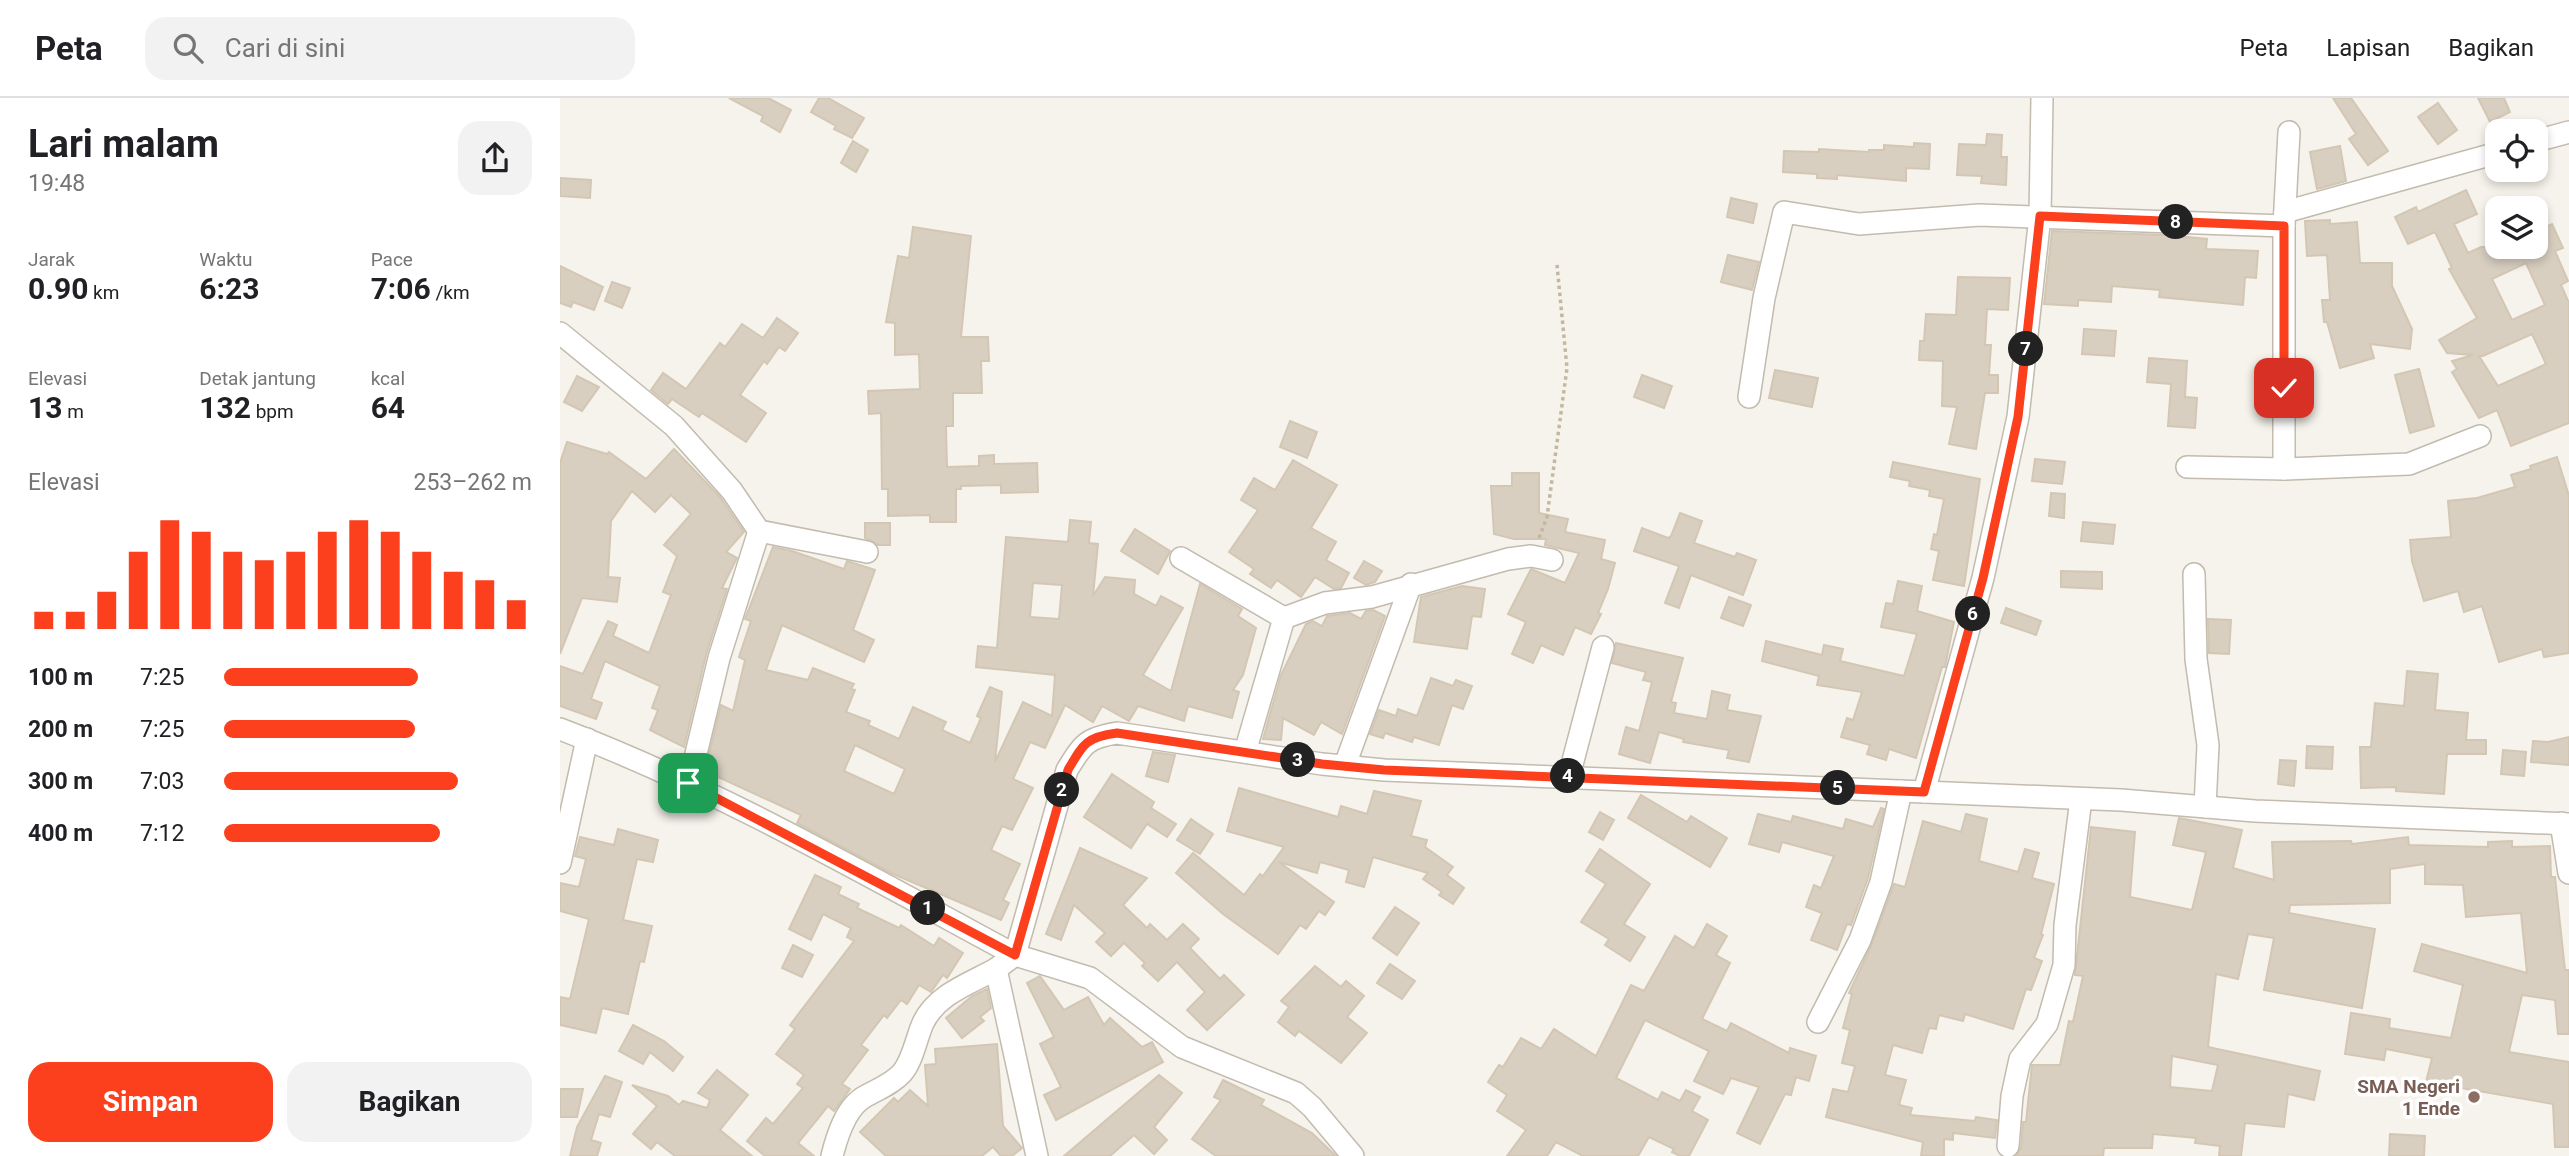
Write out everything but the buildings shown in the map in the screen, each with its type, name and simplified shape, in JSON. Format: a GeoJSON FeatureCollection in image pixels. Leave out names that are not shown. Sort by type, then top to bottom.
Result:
{"type":"FeatureCollection","features":[{"type":"Feature","properties":{"kind":"street"},"geometry":{"type":"LineString","coordinates":[[1924,792],[1983,578],[2018,417],[2040,216],[2042,98]]}},
{"type":"Feature","properties":{"kind":"street"},"geometry":{"type":"LineString","coordinates":[[2284,469],[2284,219],[2289,132]]}},
{"type":"Feature","properties":{"kind":"street"},"geometry":{"type":"LineString","coordinates":[[2548,138],[2569,132]]}},
{"type":"Feature","properties":{"kind":"street"},"geometry":{"type":"LineString","coordinates":[[1749,397],[1764,298],[1784,212],[1859,224],[1979,215],[2284,219],[2485,157]]}},
{"type":"Feature","properties":{"kind":"street"},"geometry":{"type":"LineString","coordinates":[[560,333],[674,426],[732,491],[759,531],[867,552]]}},
{"type":"Feature","properties":{"kind":"street"},"geometry":{"type":"LineString","coordinates":[[2187,467],[2284,469],[2409,464],[2480,436]]}},
{"type":"Feature","properties":{"kind":"street"},"geometry":{"type":"LineString","coordinates":[[688,783],[719,658],[759,531]]}},
{"type":"Feature","properties":{"kind":"street"},"geometry":{"type":"LineString","coordinates":[[1181,558],[1284,618]]}},
{"type":"Feature","properties":{"kind":"street"},"geometry":{"type":"LineString","coordinates":[[1284,618],[1325,603],[1372,597],[1411,584],[1542,558]]}},
{"type":"Feature","properties":{"kind":"street"},"geometry":{"type":"LineString","coordinates":[[2194,575],[2196,659],[2208,745],[2205,807]]}},
{"type":"Feature","properties":{"kind":"street"},"geometry":{"type":"LineString","coordinates":[[1345,765],[1411,584]]}},
{"type":"Feature","properties":{"kind":"street"},"geometry":{"type":"LineString","coordinates":[[1245,752],[1284,618]]}},
{"type":"Feature","properties":{"kind":"street"},"geometry":{"type":"LineString","coordinates":[[1569,776],[1603,647]]}},
{"type":"Feature","properties":{"kind":"street"},"geometry":{"type":"LineString","coordinates":[[560,729],[688,783],[1015,955],[1090,978],[1182,1047],[1296,1093],[1312,1107],[1353,1156]]}},
{"type":"Feature","properties":{"kind":"street"},"geometry":{"type":"LineString","coordinates":[[832,1156],[836,1139],[856,1103],[892,1082],[908,1064],[924,1020],[934,1006],[950,993],[996,969],[1015,955],[1068,770],[1083,744],[1095,736],[1117,733],[1384,770],[1901,790],[2565,823],[2569,873]]}},
{"type":"Feature","properties":{"kind":"street"},"geometry":{"type":"LineString","coordinates":[[560,863],[587,739]]}},
{"type":"Feature","properties":{"kind":"street"},"geometry":{"type":"LineString","coordinates":[[1818,1023],[1860,940],[1881,882],[1901,790]]}},
{"type":"Feature","properties":{"kind":"street"},"geometry":{"type":"LineString","coordinates":[[2008,1146],[2012,1096],[2020,1059],[2047,1024],[2064,965],[2064,925],[2081,799]]}},
{"type":"Feature","properties":{"kind":"street"},"geometry":{"type":"LineString","coordinates":[[996,969],[1037,1156]]}},
{"type":"Feature","properties":{"kind":"path"},"geometry":{"type":"LineString","coordinates":[[1542,558],[1567,368],[1557,265]]}},
{"type":"Feature","properties":{"kind":"place","name":"SMA Negeri 1 Ende"},"geometry":{"type":"Point","coordinates":[2474,1097]}},
{"type":"Feature","properties":{"kind":"route"},"geometry":{"type":"LineString","coordinates":[[688,783],[1015,955],[1068,770],[1083,744],[1095,736],[1117,733],[1322,764],[1384,770],[1924,792],[1983,578],[2018,417],[2040,216],[2284,226],[2284,388]]}}]}
